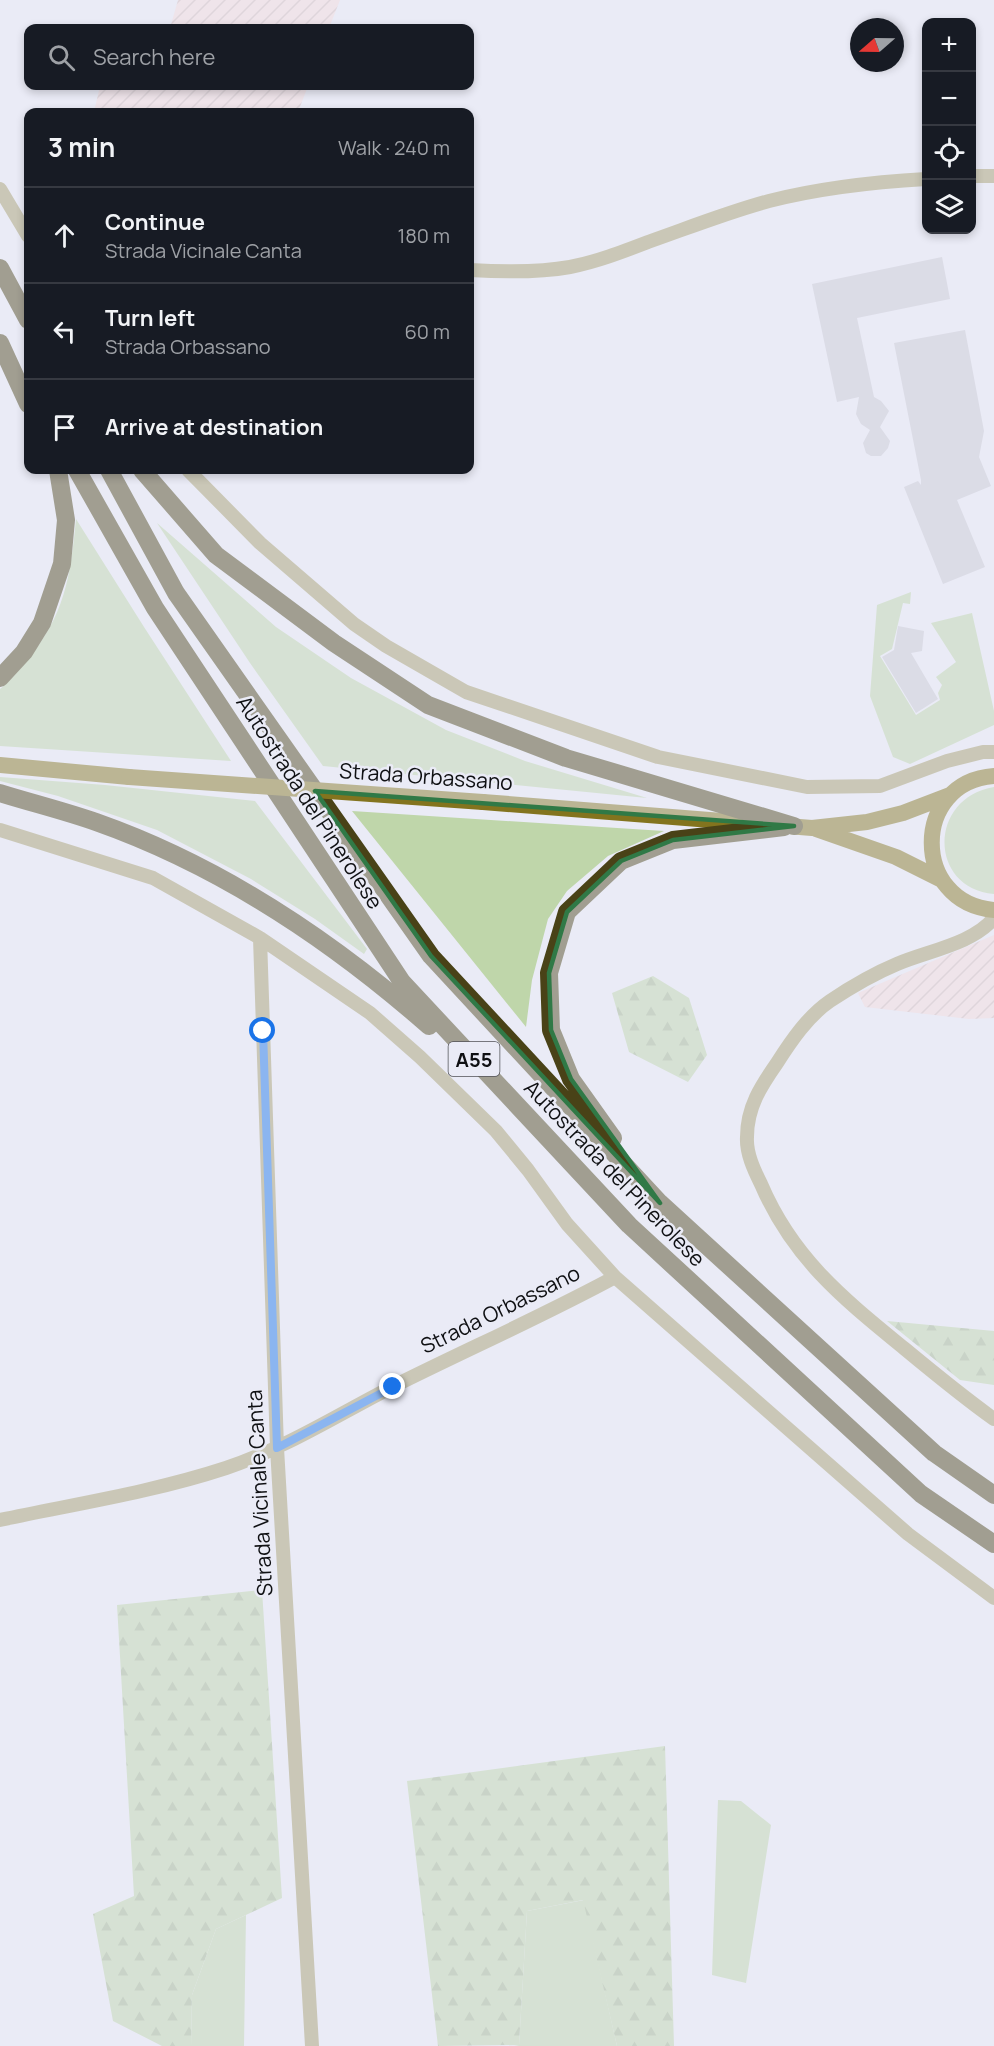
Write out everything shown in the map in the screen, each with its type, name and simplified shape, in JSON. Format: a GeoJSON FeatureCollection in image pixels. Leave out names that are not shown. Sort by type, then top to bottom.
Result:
{"type":"FeatureCollection","features":[{"type":"Feature","properties":{"kind":"highway"},"geometry":{"type":"LineString","coordinates":[[0,267],[24,304]]}},
{"type":"Feature","properties":{"kind":"highway"},"geometry":{"type":"LineString","coordinates":[[0,267],[24,312]]}},
{"type":"Feature","properties":{"kind":"highway"},"geometry":{"type":"LineString","coordinates":[[0,334],[24,377]]}},
{"type":"Feature","properties":{"kind":"highway"},"geometry":{"type":"LineString","coordinates":[[0,343],[24,395]]}},
{"type":"Feature","properties":{"kind":"highway"},"geometry":{"type":"LineString","coordinates":[[0,678],[24,652],[42,623],[62,564],[66,520],[59,474]]}},
{"type":"Feature","properties":{"kind":"highway","name":"Autostrada del Pinerolese"},"geometry":{"type":"LineString","coordinates":[[79,474],[155,608],[402,982],[628,1225],[921,1494],[994,1544]]}},
{"type":"Feature","properties":{"kind":"highway","name":"Autostrada del Pinerolese"},"geometry":{"type":"LineString","coordinates":[[112,474],[177,593],[431,956],[660,1203],[933,1454],[994,1495]]}},
{"type":"Feature","properties":{"kind":"highway"},"geometry":{"type":"LineString","coordinates":[[145,474],[216,555],[334,643],[428,705],[566,758],[794,826]]}},
{"type":"Feature","properties":{"kind":"highway"},"geometry":{"type":"LineString","coordinates":[[0,793],[96,822],[183,858],[267,903],[319,938],[381,984],[438,1035],[628,1225]]}},
{"type":"Feature","properties":{"kind":"highway"},"geometry":{"type":"LineString","coordinates":[[660,1203],[571,1079],[551,1030],[549,973],[567,912],[621,861],[673,840],[794,826]]}},
{"type":"Feature","properties":{"kind":"main road","name":"Strada Orbassano"},"geometry":{"type":"LineString","coordinates":[[0,765],[129,777],[812,828],[867,822],[903,813],[950,795]]}},
{"type":"Feature","properties":{"kind":"main road","name":"Strada Orbassano"},"geometry":{"type":"LineString","coordinates":[[994,776],[965,783],[950,795],[937,814],[931,836],[932,859],[942,880],[953,893],[967,903],[994,910]]}},
{"type":"Feature","properties":{"kind":"main road","name":"Strada Orbassano"},"geometry":{"type":"LineString","coordinates":[[812,828],[896,857],[942,880]]}},
{"type":"Feature","properties":{"kind":"street"},"geometry":{"type":"LineString","coordinates":[[976,176],[994,176]]}},
{"type":"Feature","properties":{"kind":"street"},"geometry":{"type":"LineString","coordinates":[[474,270],[540,272],[572,267],[768,202],[851,185],[922,179]]}},
{"type":"Feature","properties":{"kind":"street"},"geometry":{"type":"LineString","coordinates":[[0,189],[24,229]]}},
{"type":"Feature","properties":{"kind":"street"},"geometry":{"type":"LineString","coordinates":[[192,474],[260,543],[354,624],[466,692],[657,757],[807,787],[880,786],[947,761],[983,752],[994,753]]}},
{"type":"Feature","properties":{"kind":"street"},"geometry":{"type":"LineString","coordinates":[[0,830],[153,878],[260,938],[370,1013],[496,1131],[567,1224],[615,1277],[908,1534],[994,1598]]}},
{"type":"Feature","properties":{"kind":"street"},"geometry":{"type":"LineString","coordinates":[[994,918],[986,928],[962,940],[894,965],[860,982],[827,1003],[782,1054],[762,1084],[752,1103],[747,1139],[752,1164],[768,1202],[788,1236],[822,1278],[865,1317],[994,1419]]}},
{"type":"Feature","properties":{"kind":"street","name":"Strada Vicinale Canta"},"geometry":{"type":"LineString","coordinates":[[260,938],[277,1448],[312,2046]]}},
{"type":"Feature","properties":{"kind":"street","name":"Strada Orbassano"},"geometry":{"type":"LineString","coordinates":[[0,1520],[175,1483],[227,1468],[277,1448],[393,1387],[561,1306],[615,1277]]}},
{"type":"Feature","properties":{"kind":"highlighted area"},"geometry":{"type":"Polygon","coordinates":[[[315,791],[794,826],[673,840],[621,861],[567,912],[549,973],[551,1030],[571,1079],[660,1203],[431,956],[315,791]]]}},
{"type":"Feature","properties":{"kind":"shaded area"},"geometry":{"type":"Polygon","coordinates":[[[178,0],[340,0],[331,24],[171,24],[178,0]]]}},
{"type":"Feature","properties":{"kind":"shaded area"},"geometry":{"type":"Polygon","coordinates":[[[99,90],[306,90],[300,108],[95,108],[99,90]]]}},
{"type":"Feature","properties":{"kind":"shaded area"},"geometry":{"type":"Polygon","coordinates":[[[994,935],[994,1018],[969,1019],[865,1007],[858,993],[994,935]]]}},
{"type":"Feature","properties":{"kind":"green space"},"geometry":{"type":"Polygon","coordinates":[[[76,519],[231,761],[0,746],[0,689],[39,645],[57,611],[68,578],[76,519]]]}},
{"type":"Feature","properties":{"kind":"green space"},"geometry":{"type":"Polygon","coordinates":[[[157,523],[276,627],[351,678],[446,730],[525,761],[647,798],[323,766],[250,663],[157,523]]]}},
{"type":"Feature","properties":{"kind":"green space"},"geometry":{"type":"Polygon","coordinates":[[[911,592],[910,604],[903,603],[892,649],[880,656],[916,715],[940,700],[938,693],[942,685],[936,677],[956,662],[931,623],[972,613],[994,711],[994,725],[910,764],[893,757],[870,696],[877,605],[911,592]]]}},
{"type":"Feature","properties":{"kind":"green space"},"geometry":{"type":"Polygon","coordinates":[[[0,777],[105,785],[255,801],[367,949],[364,954],[315,919],[251,879],[157,830],[58,796],[0,781],[0,777]]]}},
{"type":"Feature","properties":{"kind":"green space"},"geometry":{"type":"Polygon","coordinates":[[[994,787],[994,894],[972,888],[957,876],[948,860],[944,842],[948,824],[957,808],[972,795],[994,787]]]}},
{"type":"Feature","properties":{"kind":"green space"},"geometry":{"type":"Polygon","coordinates":[[[352,811],[664,831],[608,856],[567,891],[548,919],[532,980],[526,1027],[352,811]]]}},
{"type":"Feature","properties":{"kind":"green space"},"geometry":{"type":"Polygon","coordinates":[[[653,976],[689,998],[707,1055],[688,1082],[629,1052],[612,993],[653,976]]]}},
{"type":"Feature","properties":{"kind":"green space"},"geometry":{"type":"Polygon","coordinates":[[[887,1321],[994,1331],[994,1385],[960,1380],[887,1321]]]}},
{"type":"Feature","properties":{"kind":"green space"},"geometry":{"type":"Polygon","coordinates":[[[262,1590],[282,1898],[216,1929],[192,1995],[191,2046],[162,2046],[113,2021],[93,1914],[134,1896],[117,1605],[262,1590]]]}},
{"type":"Feature","properties":{"kind":"green space"},"geometry":{"type":"Polygon","coordinates":[[[665,1746],[674,2046],[617,2046],[583,1900],[527,1911],[519,2045],[438,2046],[407,1781],[665,1746]]]}},
{"type":"Feature","properties":{"kind":"green space"},"geometry":{"type":"Polygon","coordinates":[[[718,1800],[741,1801],[771,1825],[746,1983],[712,1975],[718,1800]]]}},
{"type":"Feature","properties":{"kind":"green space"},"geometry":{"type":"Polygon","coordinates":[[[584,1900],[617,2046],[514,2046],[519,2045],[527,1911],[584,1900]]]}},
{"type":"Feature","properties":{"kind":"green space"},"geometry":{"type":"Polygon","coordinates":[[[246,1915],[244,2046],[191,2046],[192,1995],[216,1929],[246,1915]]]}},
{"type":"Feature","properties":{"kind":"building"},"geometry":{"type":"Polygon","coordinates":[[[942,257],[950,299],[857,318],[874,397],[881,401],[889,411],[880,427],[890,441],[888,448],[881,456],[871,456],[866,453],[863,443],[870,430],[861,424],[856,414],[859,397],[837,402],[812,284],[942,257]]]}},
{"type":"Feature","properties":{"kind":"building"},"geometry":{"type":"Polygon","coordinates":[[[965,330],[984,431],[979,457],[991,486],[957,500],[985,567],[943,584],[904,487],[918,481],[921,485],[921,480],[894,343],[965,330]]]}},
{"type":"Feature","properties":{"kind":"building"},"geometry":{"type":"Polygon","coordinates":[[[898,626],[924,631],[922,651],[911,653],[938,699],[916,713],[882,657],[894,650],[898,626]]]}},
{"type":"Feature","properties":{"kind":"route"},"geometry":{"type":"LineString","coordinates":[[263,1031],[277,1448],[393,1387]]}}]}
